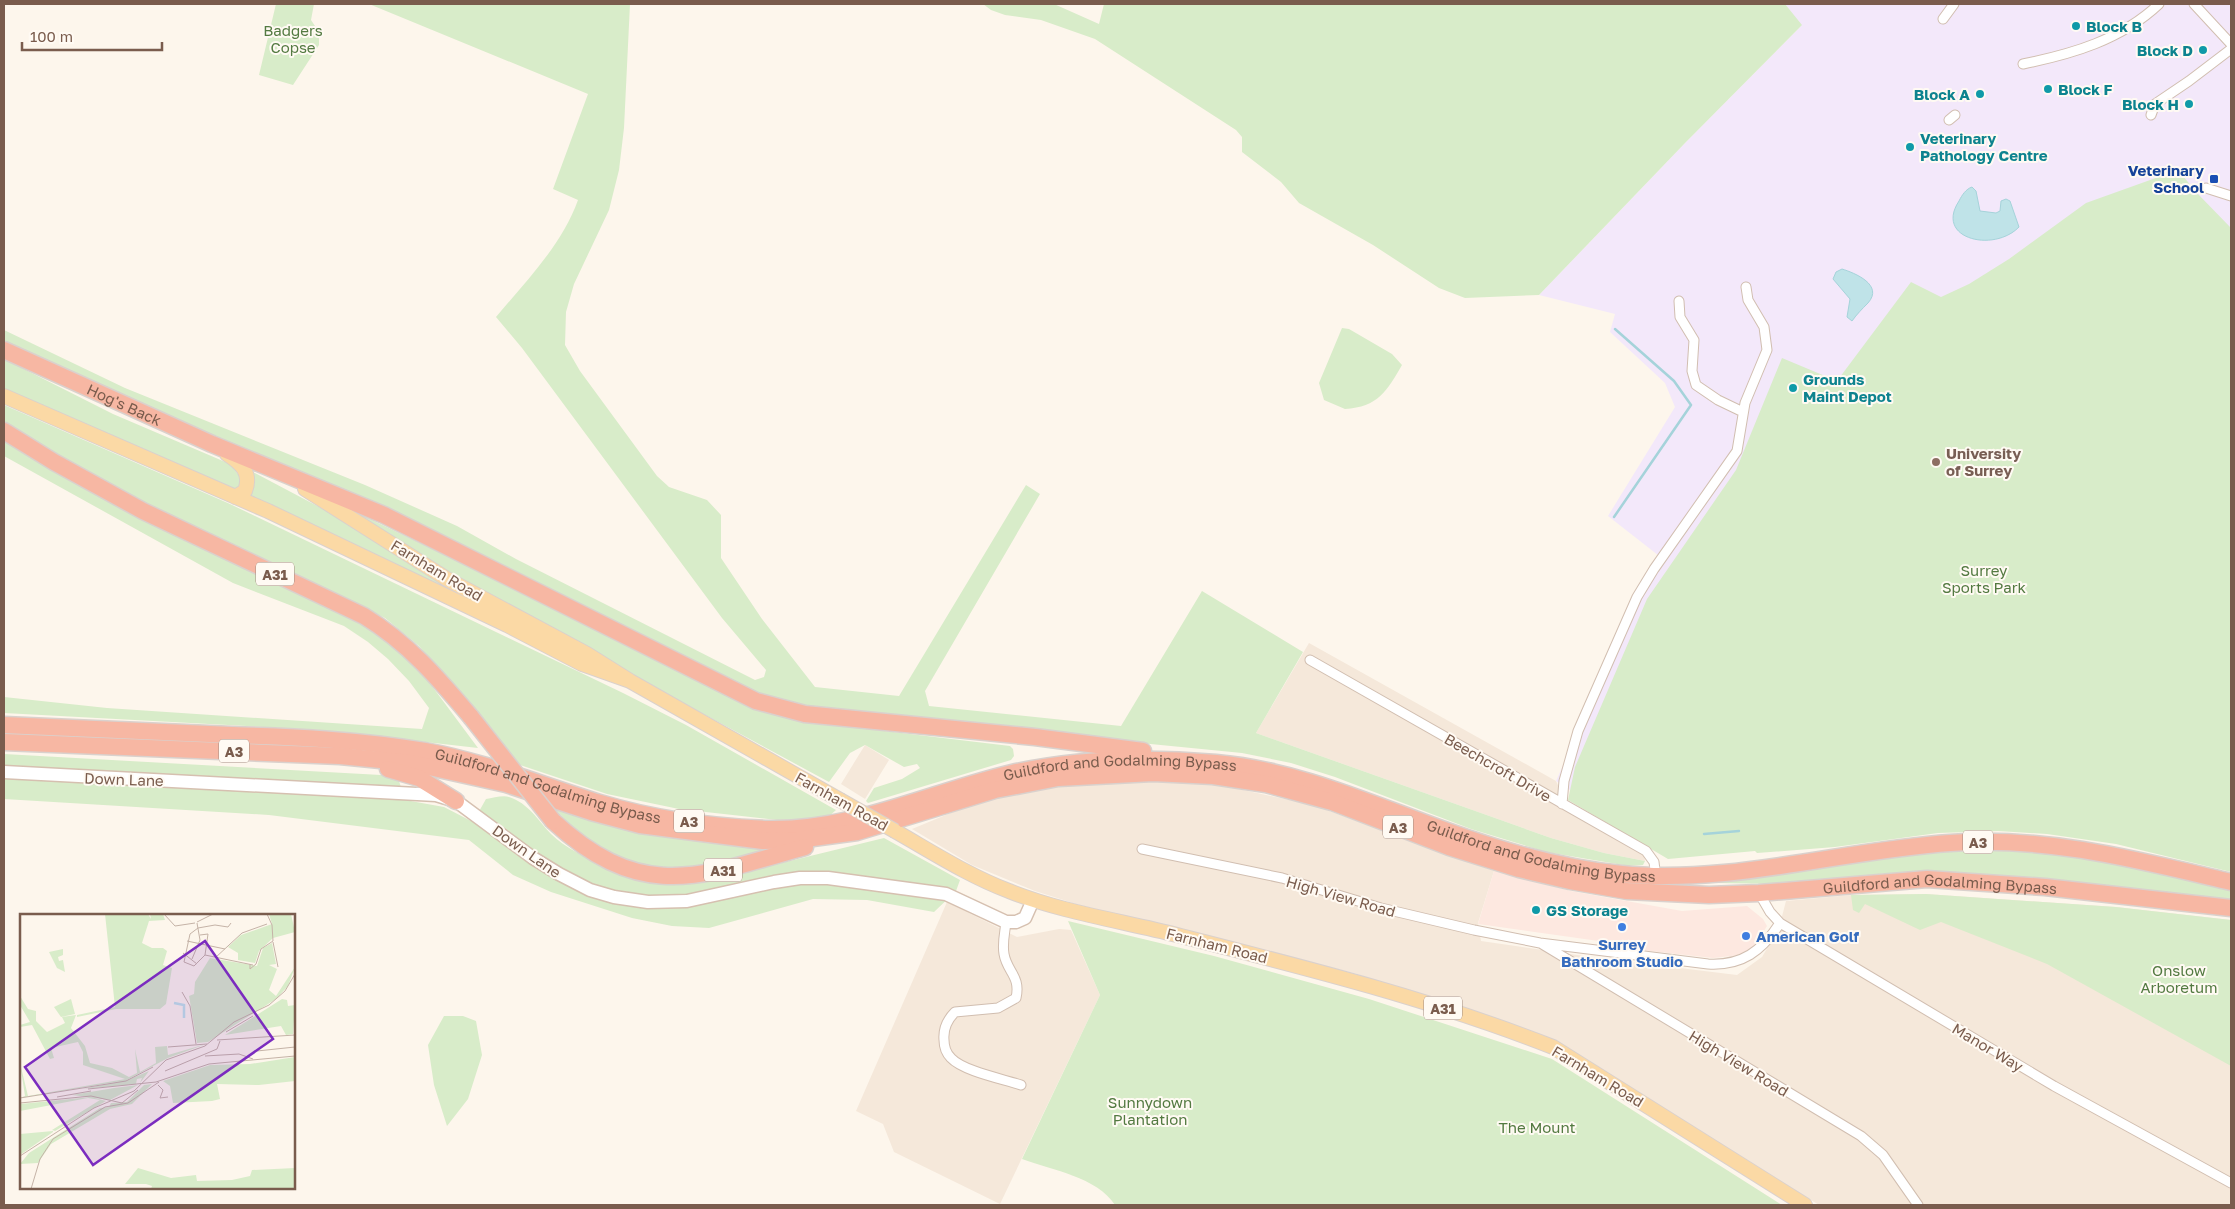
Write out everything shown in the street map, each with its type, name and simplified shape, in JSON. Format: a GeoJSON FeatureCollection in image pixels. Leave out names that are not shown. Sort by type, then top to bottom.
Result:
{"type":"FeatureCollection","features":[{"type":"Feature","properties":{"kind":"highway","name":"Hog's Back"},"geometry":{"type":"LineString","coordinates":[[4,350],[246,458]]}},
{"type":"Feature","properties":{"kind":"highway","name":"A31"},"geometry":{"type":"LineString","coordinates":[[4,431],[54,462],[143,511],[364,616],[389,632],[425,663],[471,717],[553,821],[581,846],[606,861],[646,873],[683,876],[734,867],[857,832]]}},
{"type":"Feature","properties":{"kind":"highway","name":"A3"},"geometry":{"type":"LineString","coordinates":[[246,458],[384,515],[756,701],[805,714],[1083,743],[1200,762]]}},
{"type":"Feature","properties":{"kind":"highway","name":"Guildford and Godalming Bypass"},"geometry":{"type":"LineString","coordinates":[[4,725],[335,740],[410,749],[451,756],[490,766],[623,809],[695,822],[767,829],[800,828],[852,820],[992,779],[1044,767],[1133,759],[1239,766],[1317,784],[1466,838],[1544,861],[1588,870],[1656,877],[1722,873],[1902,847],[1953,842],[2006,842],[2083,848],[2231,882]]}},
{"type":"Feature","properties":{"kind":"highway","name":"Guildford and Godalming Bypass"},"geometry":{"type":"LineString","coordinates":[[4,742],[349,757],[428,766],[506,784],[616,820],[727,837],[781,841],[857,832],[941,805],[1031,782],[1111,774],[1213,776],[1266,784],[1332,802],[1449,847],[1519,869],[1597,887],[1656,894],[1759,894],[1927,879],[2054,888],[2231,908]]}},
{"type":"Feature","properties":{"kind":"highway"},"geometry":{"type":"LineString","coordinates":[[280,754],[400,771],[419,778],[456,802]]}},
{"type":"Feature","properties":{"kind":"main road","name":"A31"},"geometry":{"type":"LineString","coordinates":[[4,396],[235,497],[243,494],[248,481],[245,469],[236,460],[212,444]]}},
{"type":"Feature","properties":{"kind":"main road","name":"Farnham Road"},"geometry":{"type":"LineString","coordinates":[[246,458],[320,497],[447,579],[587,654],[630,681],[980,878],[1033,900],[1310,968],[1515,1032],[1573,1058],[1805,1205]]}},
{"type":"Feature","properties":{"kind":"main road","name":"Farnham Road"},"geometry":{"type":"LineString","coordinates":[[235,497],[507,626],[582,664],[630,681]]}},
{"type":"Feature","properties":{"kind":"street"},"geometry":{"type":"LineString","coordinates":[[1943,20],[1954,4]]}},
{"type":"Feature","properties":{"kind":"street"},"geometry":{"type":"LineString","coordinates":[[2023,64],[2086,49],[2129,25],[2159,4]]}},
{"type":"Feature","properties":{"kind":"street"},"geometry":{"type":"LineString","coordinates":[[2194,4],[2231,44]]}},
{"type":"Feature","properties":{"kind":"street"},"geometry":{"type":"LineString","coordinates":[[2152,115],[2155,104],[2189,81],[2231,48]]}},
{"type":"Feature","properties":{"kind":"street"},"geometry":{"type":"LineString","coordinates":[[2206,188],[2231,196]]}},
{"type":"Feature","properties":{"kind":"street"},"geometry":{"type":"LineString","coordinates":[[1562,804],[1564,781],[1578,731],[1634,605],[1654,569],[1734,456],[1739,445],[1743,412],[1768,350],[1764,327],[1748,300],[1746,287]]}},
{"type":"Feature","properties":{"kind":"street"},"geometry":{"type":"LineString","coordinates":[[1679,301],[1680,317],[1694,340],[1692,371],[1696,385],[1718,400],[1743,412]]}},
{"type":"Feature","properties":{"kind":"street","name":"Beechcroft Drive"},"geometry":{"type":"LineString","coordinates":[[1310,660],[1646,851],[1654,862],[1656,894]]}},
{"type":"Feature","properties":{"kind":"street","name":"Down Lane"},"geometry":{"type":"LineString","coordinates":[[4,772],[436,795],[456,802],[547,868],[578,885],[614,896],[648,902],[687,901],[774,882],[828,878],[946,894],[1006,922]]}},
{"type":"Feature","properties":{"kind":"street","name":"High View Road"},"geometry":{"type":"LineString","coordinates":[[1142,849],[1282,878],[1426,920],[1540,943],[1723,965],[1735,963],[1757,952],[1767,942],[1780,923]]}},
{"type":"Feature","properties":{"kind":"street","name":"Manor Way"},"geometry":{"type":"LineString","coordinates":[[1759,894],[1770,912],[1780,923],[2054,1086],[2231,1184]]}},
{"type":"Feature","properties":{"kind":"street"},"geometry":{"type":"LineString","coordinates":[[1021,1084],[959,1064],[950,1058],[945,1048],[943,1037],[948,1019],[955,1012],[998,1008],[1016,998],[1019,987],[1004,956],[1006,922],[1016,922],[1025,918],[1033,900]]}},
{"type":"Feature","properties":{"kind":"street","name":"High View Road"},"geometry":{"type":"LineString","coordinates":[[1540,943],[1861,1136],[1883,1155],[1918,1205]]}},
{"type":"Feature","properties":{"kind":"street"},"geometry":{"type":"LineString","coordinates":[[1576,964],[1577,957],[1582,948]]}},
{"type":"Feature","properties":{"kind":"shaded area","name":"Surrey Sports Park"},"geometry":{"type":"Polygon","coordinates":[[[1785,4],[2231,4],[2231,867],[2114,839],[1570,790],[1556,781],[1640,594],[1663,559],[1608,516],[1675,407],[1665,383],[1610,332],[1615,314],[1539,295],[1801,26],[1785,4]]]}},
{"type":"Feature","properties":{"kind":"shaded area"},"geometry":{"type":"Polygon","coordinates":[[[1309,643],[1556,781],[1565,800],[1642,844],[1645,861],[1604,853],[1551,838],[1256,733],[1309,643]]]}},
{"type":"Feature","properties":{"kind":"shaded area"},"geometry":{"type":"Polygon","coordinates":[[[865,745],[889,760],[865,799],[841,784],[865,745]]]}},
{"type":"Feature","properties":{"kind":"shaded area"},"geometry":{"type":"Polygon","coordinates":[[[1164,781],[1220,785],[1313,805],[1494,871],[1478,923],[1481,941],[1598,958],[1737,975],[1762,957],[1779,928],[1786,901],[1851,895],[1926,894],[2116,907],[2231,920],[2231,1205],[1819,1205],[1553,1039],[1354,973],[1076,904],[1035,891],[972,865],[912,829],[977,802],[1076,782],[1164,781]]]}},
{"type":"Feature","properties":{"kind":"shaded area"},"geometry":{"type":"Polygon","coordinates":[[[1494,871],[1571,891],[1682,911],[1747,906],[1763,919],[1767,926],[1752,950],[1740,955],[1713,958],[1641,950],[1627,945],[1478,924],[1494,871]]]}},
{"type":"Feature","properties":{"kind":"shaded area"},"geometry":{"type":"Polygon","coordinates":[[[947,902],[1017,937],[1059,929],[1071,930],[1100,995],[1000,1204],[894,1152],[883,1124],[856,1111],[947,902]]]}},
{"type":"Feature","properties":{"kind":"green space","name":"Badgers Copse"},"geometry":{"type":"Polygon","coordinates":[[[276,4],[314,4],[311,20],[319,32],[319,45],[293,85],[259,75],[276,4]]]}},
{"type":"Feature","properties":{"kind":"green space"},"geometry":{"type":"Polygon","coordinates":[[[369,4],[630,4],[624,128],[619,170],[609,210],[574,284],[566,312],[565,345],[580,371],[657,476],[669,487],[707,500],[721,515],[721,558],[762,619],[815,687],[899,696],[1026,485],[1040,494],[925,691],[929,706],[1121,726],[1202,591],[1303,652],[1256,733],[1551,838],[1604,853],[1645,861],[1643,865],[1629,866],[1546,852],[1471,829],[1335,777],[1291,763],[1242,753],[858,715],[769,701],[4,344],[4,330],[125,388],[365,485],[457,526],[516,559],[755,680],[764,677],[766,670],[722,618],[522,348],[496,317],[553,247],[563,232],[578,200],[553,189],[588,94],[369,4]]]}},
{"type":"Feature","properties":{"kind":"green space"},"geometry":{"type":"Polygon","coordinates":[[[983,4],[1054,4],[1099,24],[1104,4],[1785,4],[1802,25],[1539,295],[1465,298],[1439,288],[1373,245],[1299,203],[1281,182],[1242,152],[1242,137],[1236,130],[1095,39],[1041,20],[1005,15],[991,10],[983,4]]]}},
{"type":"Feature","properties":{"kind":"green space","name":"Surrey Sports Park"},"geometry":{"type":"Polygon","coordinates":[[[2178,170],[2231,228],[2231,872],[2116,844],[2047,834],[1998,831],[1938,833],[1835,847],[1757,853],[1755,851],[1668,859],[1568,800],[1575,767],[1647,599],[1736,470],[1782,358],[1837,381],[1911,282],[1941,297],[1969,284],[2009,259],[2086,203],[2178,170]]]}},
{"type":"Feature","properties":{"kind":"green space"},"geometry":{"type":"Polygon","coordinates":[[[1342,328],[1349,329],[1392,354],[1402,365],[1380,396],[1366,405],[1356,408],[1345,409],[1324,400],[1319,383],[1342,328]]]}},
{"type":"Feature","properties":{"kind":"green space"},"geometry":{"type":"Polygon","coordinates":[[[4,359],[113,414],[230,464],[241,478],[238,492],[4,391],[4,359]]]}},
{"type":"Feature","properties":{"kind":"green space"},"geometry":{"type":"Polygon","coordinates":[[[4,405],[230,504],[623,693],[686,725],[836,810],[827,818],[777,820],[679,809],[607,794],[520,765],[419,646],[385,618],[181,522],[76,465],[4,422],[4,405]]]}},
{"type":"Feature","properties":{"kind":"green space"},"geometry":{"type":"Polygon","coordinates":[[[4,437],[379,634],[420,670],[478,748],[320,730],[4,713],[4,697],[107,708],[422,729],[429,708],[409,681],[388,659],[368,642],[344,626],[233,583],[4,456],[4,437]]]}},
{"type":"Feature","properties":{"kind":"green space"},"geometry":{"type":"Polygon","coordinates":[[[251,471],[323,509],[466,598],[250,498],[251,471]]]}},
{"type":"Feature","properties":{"kind":"green space"},"geometry":{"type":"Polygon","coordinates":[[[347,508],[780,716],[818,723],[1010,746],[1013,749],[1014,756],[1011,760],[868,803],[866,801],[874,788],[902,779],[920,768],[917,764],[904,767],[865,745],[850,753],[829,782],[476,591],[347,508]]]}},
{"type":"Feature","properties":{"kind":"green space"},"geometry":{"type":"Polygon","coordinates":[[[4,754],[381,775],[399,781],[405,800],[444,807],[473,822],[486,799],[507,796],[522,803],[563,844],[607,869],[636,879],[667,883],[703,882],[884,838],[960,880],[956,891],[934,912],[867,900],[813,899],[709,928],[672,926],[632,918],[551,892],[513,875],[469,840],[269,815],[4,799],[4,754]]]}},
{"type":"Feature","properties":{"kind":"green space"},"geometry":{"type":"Polygon","coordinates":[[[553,807],[780,848],[716,864],[658,867],[631,861],[605,850],[579,832],[553,807]]]}},
{"type":"Feature","properties":{"kind":"green space"},"geometry":{"type":"Polygon","coordinates":[[[2006,850],[2083,856],[2231,889],[2231,901],[2046,879],[1965,873],[1888,873],[1788,884],[1717,883],[1717,880],[1897,856],[2006,850]]]}},
{"type":"Feature","properties":{"kind":"green space","name":"Onslow Arboretum"},"geometry":{"type":"Polygon","coordinates":[[[1926,894],[2116,907],[2231,920],[2231,1066],[2047,964],[1941,922],[1920,930],[1865,904],[1859,913],[1853,910],[1851,895],[1926,894]]]}},
{"type":"Feature","properties":{"kind":"green space"},"geometry":{"type":"Polygon","coordinates":[[[1068,921],[1214,956],[1369,999],[1552,1059],[1782,1205],[1115,1205],[1107,1195],[1086,1181],[1022,1159],[1100,995],[1068,921]]]}},
{"type":"Feature","properties":{"kind":"green space"},"geometry":{"type":"Polygon","coordinates":[[[444,1016],[463,1016],[476,1021],[482,1055],[468,1099],[447,1126],[434,1085],[428,1045],[444,1016]]]}},
{"type":"Feature","properties":{"kind":"water"},"geometry":{"type":"Polygon","coordinates":[[[1972,187],[1976,191],[1980,211],[1996,213],[2000,211],[2001,201],[2006,199],[2010,201],[2019,227],[2008,235],[1996,239],[1982,240],[1970,238],[1960,233],[1954,225],[1953,214],[1963,194],[1972,187]]]}},
{"type":"Feature","properties":{"kind":"water"},"geometry":{"type":"Polygon","coordinates":[[[1842,269],[1854,273],[1866,281],[1873,291],[1868,303],[1852,321],[1847,317],[1850,299],[1833,279],[1836,272],[1842,269]]]}},
{"type":"Feature","properties":{"kind":"waterway"},"geometry":{"type":"LineString","coordinates":[[1614,517],[1691,405],[1674,381],[1615,329]]}},
{"type":"Feature","properties":{"kind":"waterway"},"geometry":{"type":"LineString","coordinates":[[1704,834],[1739,831]]}},
{"type":"Feature","properties":{"kind":"place","name":"Block B"},"geometry":{"type":"Point","coordinates":[2076,26]}},
{"type":"Feature","properties":{"kind":"place","name":"Block D"},"geometry":{"type":"Point","coordinates":[2203,50]}},
{"type":"Feature","properties":{"kind":"place","name":"Block F"},"geometry":{"type":"Point","coordinates":[2048,89]}},
{"type":"Feature","properties":{"kind":"place","name":"Block A"},"geometry":{"type":"Point","coordinates":[1980,94]}},
{"type":"Feature","properties":{"kind":"place","name":"Block H"},"geometry":{"type":"Point","coordinates":[2189,104]}},
{"type":"Feature","properties":{"kind":"place","name":"Veterinary Pathology Centre"},"geometry":{"type":"Point","coordinates":[1910,147]}},
{"type":"Feature","properties":{"kind":"place","name":"Veterinary School"},"geometry":{"type":"Point","coordinates":[2214,179]}},
{"type":"Feature","properties":{"kind":"place","name":"Grounds Maint Depot"},"geometry":{"type":"Point","coordinates":[1793,388]}},
{"type":"Feature","properties":{"kind":"place","name":"University of Surrey"},"geometry":{"type":"Point","coordinates":[1936,462]}},
{"type":"Feature","properties":{"kind":"place","name":"GS Storage"},"geometry":{"type":"Point","coordinates":[1536,910]}},
{"type":"Feature","properties":{"kind":"place","name":"Surrey Bathroom Studio"},"geometry":{"type":"Point","coordinates":[1622,927]}},
{"type":"Feature","properties":{"kind":"place","name":"American Golf"},"geometry":{"type":"Point","coordinates":[1746,936]}},
{"type":"Feature","properties":{"kind":"park label","name":"Sunnydown Plantation"},"geometry":{"type":"Point","coordinates":[1150,1110]}},
{"type":"Feature","properties":{"kind":"park label","name":"The Mount"},"geometry":{"type":"Point","coordinates":[1537,1127]}}]}
